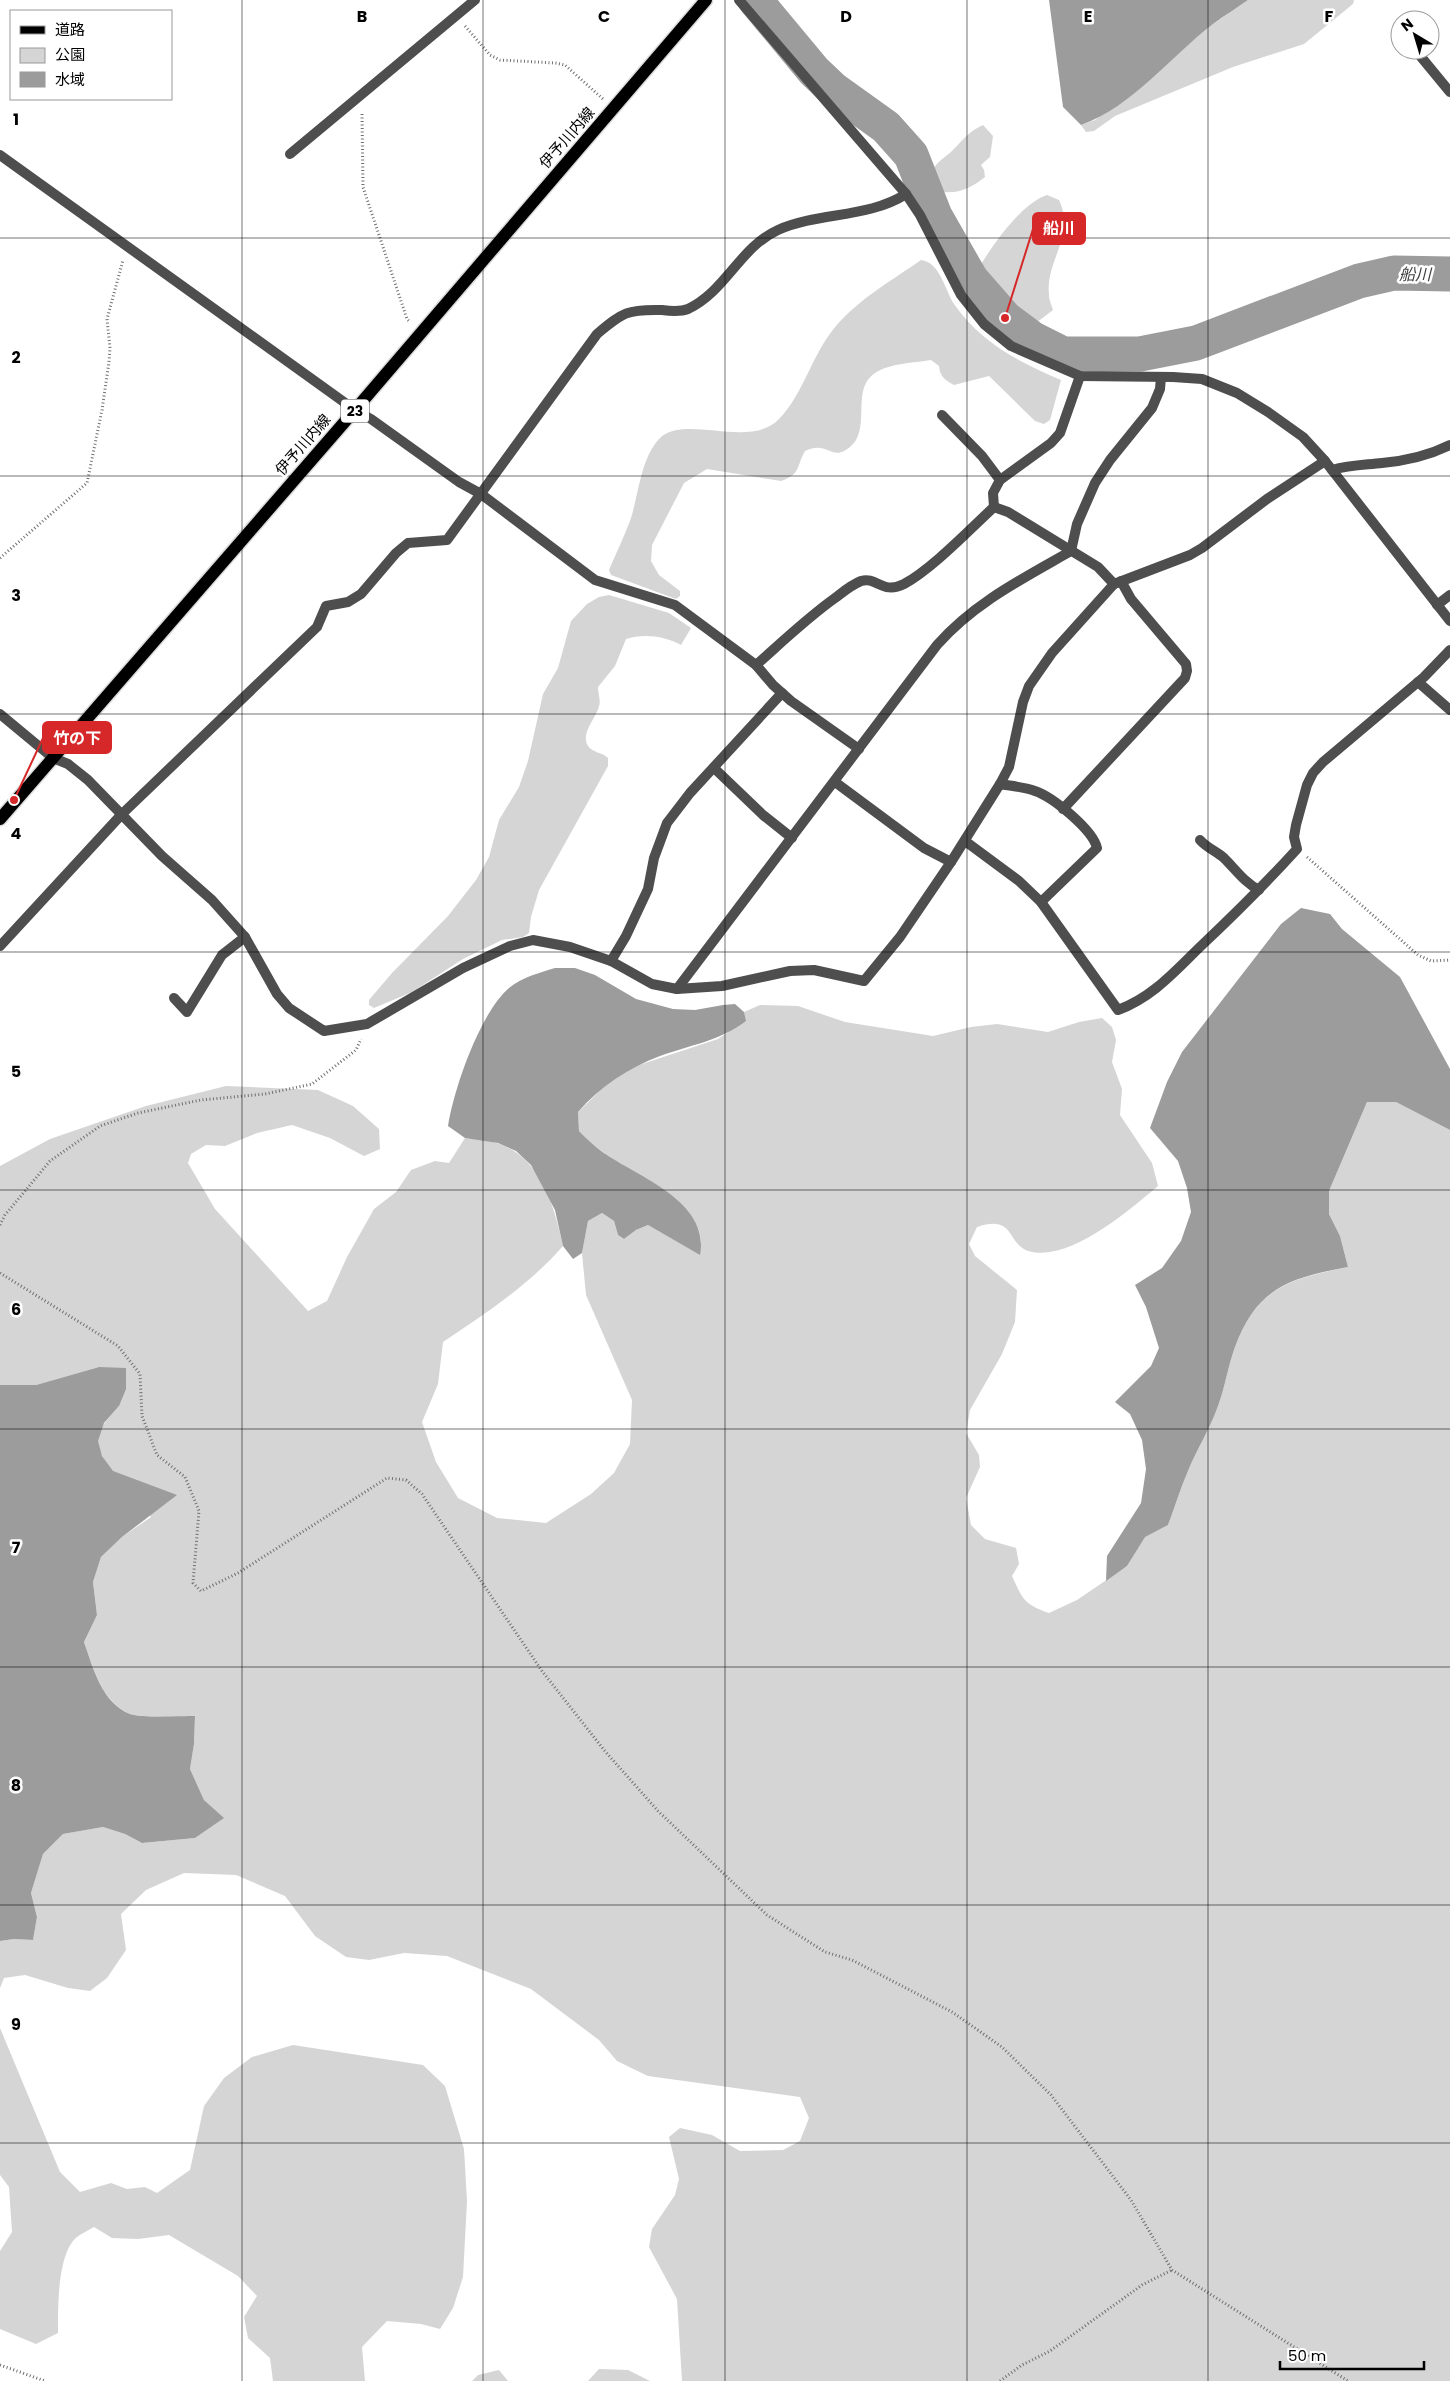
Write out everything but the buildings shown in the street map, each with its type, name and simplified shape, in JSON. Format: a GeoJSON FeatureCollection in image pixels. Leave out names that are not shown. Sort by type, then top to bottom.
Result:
{"type":"FeatureCollection","features":[{"type":"Feature","properties":{"kind":"main road","name":"伊予川内線"},"geometry":{"type":"LineString","coordinates":[[0,819],[355,410],[706,0]]}},
{"type":"Feature","properties":{"kind":"street"},"geometry":{"type":"LineString","coordinates":[[290,154],[475,0]]}},
{"type":"Feature","properties":{"kind":"street"},"geometry":{"type":"LineString","coordinates":[[739,0],[906,194],[920,214],[961,295],[984,324],[1011,346],[1080,376],[1202,379],[1237,393],[1268,412],[1303,438],[1325,460],[1450,621]]}},
{"type":"Feature","properties":{"kind":"street"},"geometry":{"type":"LineString","coordinates":[[1424,60],[1450,92]]}},
{"type":"Feature","properties":{"kind":"street"},"geometry":{"type":"LineString","coordinates":[[0,155],[355,410],[371,419],[459,482],[481,494],[595,580],[675,605],[756,665],[782,693],[859,749]]}},
{"type":"Feature","properties":{"kind":"street"},"geometry":{"type":"LineString","coordinates":[[0,946],[122,814],[317,627],[326,606],[348,602],[361,594],[396,553],[408,543],[447,540],[597,334],[612,321],[625,313],[637,309],[685,310],[700,303],[714,292],[744,254],[778,230],[799,222],[889,204],[906,194]]}},
{"type":"Feature","properties":{"kind":"street"},"geometry":{"type":"LineString","coordinates":[[994,507],[993,494],[1000,480],[1050,443],[1060,433],[1080,376]]}},
{"type":"Feature","properties":{"kind":"street"},"geometry":{"type":"LineString","coordinates":[[677,989],[835,782],[936,645],[953,627],[984,601],[1071,551],[1077,524],[1095,483],[1157,400],[1160,377]]}},
{"type":"Feature","properties":{"kind":"street"},"geometry":{"type":"LineString","coordinates":[[942,415],[982,456],[1000,480]]}},
{"type":"Feature","properties":{"kind":"street"},"geometry":{"type":"LineString","coordinates":[[1332,470],[1352,464],[1383,463],[1410,458],[1450,445]]}},
{"type":"Feature","properties":{"kind":"street"},"geometry":{"type":"LineString","coordinates":[[0,714],[53,758],[68,764],[88,780],[162,856],[212,900],[245,937],[277,994],[289,1008],[324,1031],[367,1024],[463,968],[510,946],[533,940],[570,948],[611,961],[652,984],[677,989],[722,986],[790,971],[814,970],[864,981],[900,937],[965,841],[1000,784],[1009,767],[1023,702],[1029,686],[1052,654],[1117,583],[1190,556],[1267,499],[1325,460]]}},
{"type":"Feature","properties":{"kind":"street"},"geometry":{"type":"LineString","coordinates":[[756,665],[810,616],[855,584],[864,580],[885,588],[894,588],[906,583],[994,507]]}},
{"type":"Feature","properties":{"kind":"street"},"geometry":{"type":"LineString","coordinates":[[994,507],[1008,512],[1098,567],[1117,583],[1186,664],[1185,678],[1063,810]]}},
{"type":"Feature","properties":{"kind":"street"},"geometry":{"type":"LineString","coordinates":[[1437,605],[1450,595]]}},
{"type":"Feature","properties":{"kind":"street"},"geometry":{"type":"LineString","coordinates":[[965,841],[1019,881],[1041,902],[1118,1010],[1136,1003],[1159,988],[1259,890],[1297,849],[1294,837],[1307,785],[1323,762],[1418,682],[1450,650]]}},
{"type":"Feature","properties":{"kind":"street"},"geometry":{"type":"LineString","coordinates":[[1418,682],[1450,710]]}},
{"type":"Feature","properties":{"kind":"street"},"geometry":{"type":"LineString","coordinates":[[611,961],[630,928],[648,889],[654,858],[667,824],[681,804],[782,693]]}},
{"type":"Feature","properties":{"kind":"street"},"geometry":{"type":"LineString","coordinates":[[714,768],[763,815],[792,838]]}},
{"type":"Feature","properties":{"kind":"street"},"geometry":{"type":"LineString","coordinates":[[835,782],[924,848],[951,862]]}},
{"type":"Feature","properties":{"kind":"street"},"geometry":{"type":"LineString","coordinates":[[1000,784],[1036,791],[1083,825],[1095,839],[1097,848],[1041,902]]}},
{"type":"Feature","properties":{"kind":"street"},"geometry":{"type":"LineString","coordinates":[[1200,840],[1207,848],[1224,858],[1247,884],[1259,890]]}},
{"type":"Feature","properties":{"kind":"street"},"geometry":{"type":"LineString","coordinates":[[174,998],[187,1012],[222,955],[245,937]]}},
{"type":"Feature","properties":{"kind":"path"},"geometry":{"type":"LineString","coordinates":[[456,15],[490,55],[500,60],[565,65],[583,79],[613,109]]}},
{"type":"Feature","properties":{"kind":"path"},"geometry":{"type":"LineString","coordinates":[[362,93],[363,187],[407,319],[421,333]]}},
{"type":"Feature","properties":{"kind":"path"},"geometry":{"type":"LineString","coordinates":[[0,558],[87,483],[102,410],[109,362],[110,348],[106,319],[119,280],[125,244]]}},
{"type":"Feature","properties":{"kind":"path"},"geometry":{"type":"LineString","coordinates":[[1297,849],[1418,955],[1431,960],[1450,960]]}},
{"type":"Feature","properties":{"kind":"path"},"geometry":{"type":"LineString","coordinates":[[0,1225],[5,1215],[50,1161],[100,1126],[138,1113],[201,1100],[264,1094],[312,1084],[356,1050],[367,1024]]}},
{"type":"Feature","properties":{"kind":"path"},"geometry":{"type":"LineString","coordinates":[[0,1273],[118,1346],[140,1374],[142,1416],[157,1455],[185,1477],[199,1511],[193,1583],[201,1591],[238,1573],[387,1478],[406,1480],[422,1494],[542,1671],[604,1750],[658,1811],[767,1915],[825,1952],[852,1960],[952,2012],[1002,2047],[1057,2102],[1131,2200],[1172,2270],[1348,2381]]}},
{"type":"Feature","properties":{"kind":"path"},"geometry":{"type":"LineString","coordinates":[[1000,2381],[1022,2365],[1050,2350],[1142,2285],[1172,2270]]}},
{"type":"Feature","properties":{"kind":"path"},"geometry":{"type":"LineString","coordinates":[[0,2365],[45,2381]]}},
{"type":"Feature","properties":{"kind":"green space"},"geometry":{"type":"Polygon","coordinates":[[[1248,0],[1354,0],[1353,4],[1304,44],[1233,67],[1115,116],[1094,131],[1086,132],[1081,125],[1095,120],[1213,24],[1248,0]]]}},
{"type":"Feature","properties":{"kind":"green space"},"geometry":{"type":"Polygon","coordinates":[[[983,125],[993,136],[990,157],[981,165],[985,177],[965,189],[954,192],[942,192],[933,170],[939,161],[970,133],[983,125]]]}},
{"type":"Feature","properties":{"kind":"green space"},"geometry":{"type":"Polygon","coordinates":[[[1047,195],[1059,200],[1064,225],[1049,283],[1049,297],[1053,310],[1036,323],[1026,319],[1010,308],[980,266],[1000,236],[1018,215],[1037,200],[1047,195]]]}},
{"type":"Feature","properties":{"kind":"green space"},"geometry":{"type":"Polygon","coordinates":[[[921,260],[928,262],[937,271],[954,304],[976,330],[1002,350],[1030,366],[1061,380],[1050,420],[1044,424],[1035,421],[989,376],[954,385],[944,378],[939,366],[931,360],[888,367],[875,373],[867,381],[863,391],[859,435],[853,444],[844,451],[835,453],[823,448],[812,448],[805,451],[795,473],[781,481],[707,469],[684,483],[652,545],[651,561],[659,575],[680,591],[680,596],[676,599],[611,575],[609,570],[630,521],[644,467],[653,447],[659,439],[670,432],[684,429],[752,432],[767,428],[779,419],[787,409],[801,387],[818,353],[841,320],[874,292],[921,260]]]}},
{"type":"Feature","properties":{"kind":"green space"},"geometry":{"type":"Polygon","coordinates":[[[609,595],[669,613],[691,628],[681,645],[668,639],[654,636],[626,639],[615,666],[598,687],[600,704],[587,731],[586,741],[590,748],[608,758],[608,766],[539,890],[531,917],[529,933],[523,937],[502,940],[463,959],[412,992],[374,1008],[369,1005],[369,1000],[392,973],[448,916],[476,880],[489,857],[499,820],[519,787],[528,761],[543,694],[558,668],[571,621],[587,604],[599,597],[609,595]]]}},
{"type":"Feature","properties":{"kind":"green space"},"geometry":{"type":"Polygon","coordinates":[[[760,1005],[798,1006],[845,1022],[933,1036],[971,1027],[997,1024],[1048,1032],[1079,1022],[1102,1018],[1112,1027],[1116,1040],[1112,1062],[1122,1089],[1120,1115],[1152,1163],[1158,1186],[1114,1221],[1079,1242],[1061,1249],[1044,1253],[1028,1251],[1021,1247],[1004,1227],[998,1224],[977,1227],[969,1244],[975,1256],[1017,1290],[1015,1322],[1002,1354],[970,1410],[966,1433],[979,1455],[980,1467],[966,1498],[971,1525],[985,1539],[1016,1548],[1019,1564],[1012,1576],[1019,1591],[1029,1604],[1049,1613],[1077,1600],[1127,1566],[1144,1537],[1168,1525],[1185,1478],[1218,1406],[1235,1347],[1244,1327],[1265,1298],[1278,1289],[1309,1276],[1348,1267],[1340,1236],[1329,1214],[1329,1191],[1367,1102],[1396,1102],[1450,1130],[1450,2381],[682,2381],[677,2299],[649,2247],[652,2229],[675,2195],[679,2179],[669,2137],[680,2128],[712,2135],[740,2151],[783,2150],[800,2141],[809,2118],[800,2097],[648,2076],[617,2061],[599,2040],[531,1989],[447,1956],[404,1953],[369,1960],[346,1957],[315,1936],[285,1896],[236,1875],[184,1873],[146,1890],[121,1914],[126,1950],[107,1978],[90,1991],[68,1988],[25,1975],[4,1978],[0,1988],[0,1941],[14,1939],[33,1940],[37,1917],[31,1893],[43,1854],[63,1834],[103,1827],[125,1834],[142,1843],[195,1838],[223,1818],[204,1800],[190,1769],[194,1744],[195,1717],[135,1715],[120,1709],[100,1683],[87,1652],[84,1642],[97,1615],[93,1582],[101,1557],[122,1537],[151,1517],[128,1492],[105,1461],[100,1451],[98,1437],[100,1432],[105,1422],[119,1406],[99,1367],[36,1385],[0,1385],[0,1166],[50,1139],[146,1106],[226,1086],[318,1090],[353,1106],[379,1129],[380,1149],[364,1156],[330,1138],[292,1125],[257,1133],[225,1146],[206,1145],[191,1154],[188,1163],[215,1209],[308,1311],[327,1301],[347,1257],[374,1209],[396,1192],[411,1170],[435,1161],[449,1163],[465,1138],[500,1144],[514,1151],[526,1161],[544,1186],[555,1215],[563,1246],[521,1286],[443,1342],[438,1384],[422,1422],[436,1462],[458,1498],[497,1518],[546,1523],[591,1494],[614,1473],[630,1444],[632,1400],[586,1295],[582,1253],[588,1221],[602,1213],[614,1221],[618,1235],[624,1239],[636,1230],[648,1225],[699,1254],[700,1236],[694,1219],[681,1204],[665,1191],[596,1147],[579,1131],[578,1112],[610,1081],[636,1066],[718,1039],[745,1021],[744,1012],[760,1005]]]}},
{"type":"Feature","properties":{"kind":"green space"},"geometry":{"type":"Polygon","coordinates":[[[0,2028],[60,2172],[80,2192],[111,2183],[127,2189],[145,2187],[157,2193],[190,2170],[204,2106],[224,2078],[252,2057],[293,2045],[423,2065],[445,2086],[464,2149],[467,2201],[463,2277],[453,2308],[440,2329],[421,2324],[387,2321],[362,2347],[365,2381],[273,2381],[270,2358],[248,2338],[244,2317],[257,2296],[238,2276],[169,2235],[138,2239],[112,2238],[94,2227],[77,2237],[70,2245],[66,2255],[60,2282],[58,2333],[36,2344],[0,2329],[0,2251],[12,2232],[9,2187],[0,2175],[0,2028]]]}},
{"type":"Feature","properties":{"kind":"green space"},"geometry":{"type":"Polygon","coordinates":[[[599,2369],[628,2370],[650,2381],[588,2381],[599,2369]]]}},
{"type":"Feature","properties":{"kind":"green space"},"geometry":{"type":"Polygon","coordinates":[[[499,2370],[508,2381],[472,2381],[478,2375],[499,2370]]]}},
{"type":"Feature","properties":{"kind":"water"},"geometry":{"type":"Polygon","coordinates":[[[1049,0],[1248,0],[1197,37],[1134,94],[1100,117],[1081,125],[1063,107],[1049,0]]]}},
{"type":"Feature","properties":{"kind":"water"},"geometry":{"type":"Polygon","coordinates":[[[1301,908],[1330,914],[1342,929],[1400,977],[1450,1069],[1450,1130],[1396,1102],[1367,1102],[1329,1191],[1329,1214],[1340,1236],[1348,1267],[1293,1281],[1265,1298],[1254,1311],[1235,1347],[1218,1406],[1185,1478],[1168,1525],[1145,1537],[1127,1566],[1106,1581],[1107,1556],[1141,1503],[1146,1469],[1142,1440],[1130,1414],[1115,1402],[1151,1366],[1159,1348],[1146,1307],[1135,1285],[1162,1268],[1181,1241],[1191,1212],[1187,1188],[1178,1161],[1150,1128],[1167,1082],[1182,1052],[1281,924],[1301,908]]]}},
{"type":"Feature","properties":{"kind":"water"},"geometry":{"type":"Polygon","coordinates":[[[555,968],[575,968],[595,975],[636,999],[673,1009],[695,1010],[735,1004],[744,1012],[746,1021],[736,1028],[715,1038],[660,1056],[637,1066],[606,1086],[578,1112],[579,1131],[594,1145],[665,1190],[681,1203],[693,1218],[700,1235],[700,1255],[648,1225],[636,1230],[624,1239],[618,1235],[614,1221],[602,1213],[588,1221],[582,1253],[573,1259],[563,1246],[555,1210],[531,1165],[516,1151],[498,1143],[465,1138],[448,1126],[462,1072],[488,1015],[498,1000],[509,988],[519,981],[555,968]]]}},
{"type":"Feature","properties":{"kind":"water"},"geometry":{"type":"Polygon","coordinates":[[[99,1367],[126,1368],[126,1389],[119,1406],[104,1423],[98,1441],[102,1456],[113,1471],[177,1495],[122,1537],[101,1557],[93,1582],[97,1615],[84,1642],[100,1684],[112,1702],[120,1709],[130,1714],[143,1716],[195,1716],[194,1744],[190,1769],[204,1800],[224,1818],[195,1838],[142,1843],[125,1834],[103,1827],[63,1834],[43,1854],[31,1893],[37,1917],[33,1940],[14,1939],[0,1941],[0,1385],[36,1385],[99,1367]]]}},
{"type":"Feature","properties":{"kind":"waterway","name":"船川"},"geometry":{"type":"LineString","coordinates":[[755,0],[814,71],[833,89],[886,127],[911,155],[935,216],[971,279],[1005,318],[1033,339],[1063,354],[1140,354],[1196,343],[1359,281],[1394,273],[1450,274]]}},
{"type":"Feature","properties":{"kind":"place","name":"船川"},"geometry":{"type":"Point","coordinates":[1005,318]}},
{"type":"Feature","properties":{"kind":"place","name":"竹の下"},"geometry":{"type":"Point","coordinates":[14,800]}}]}
